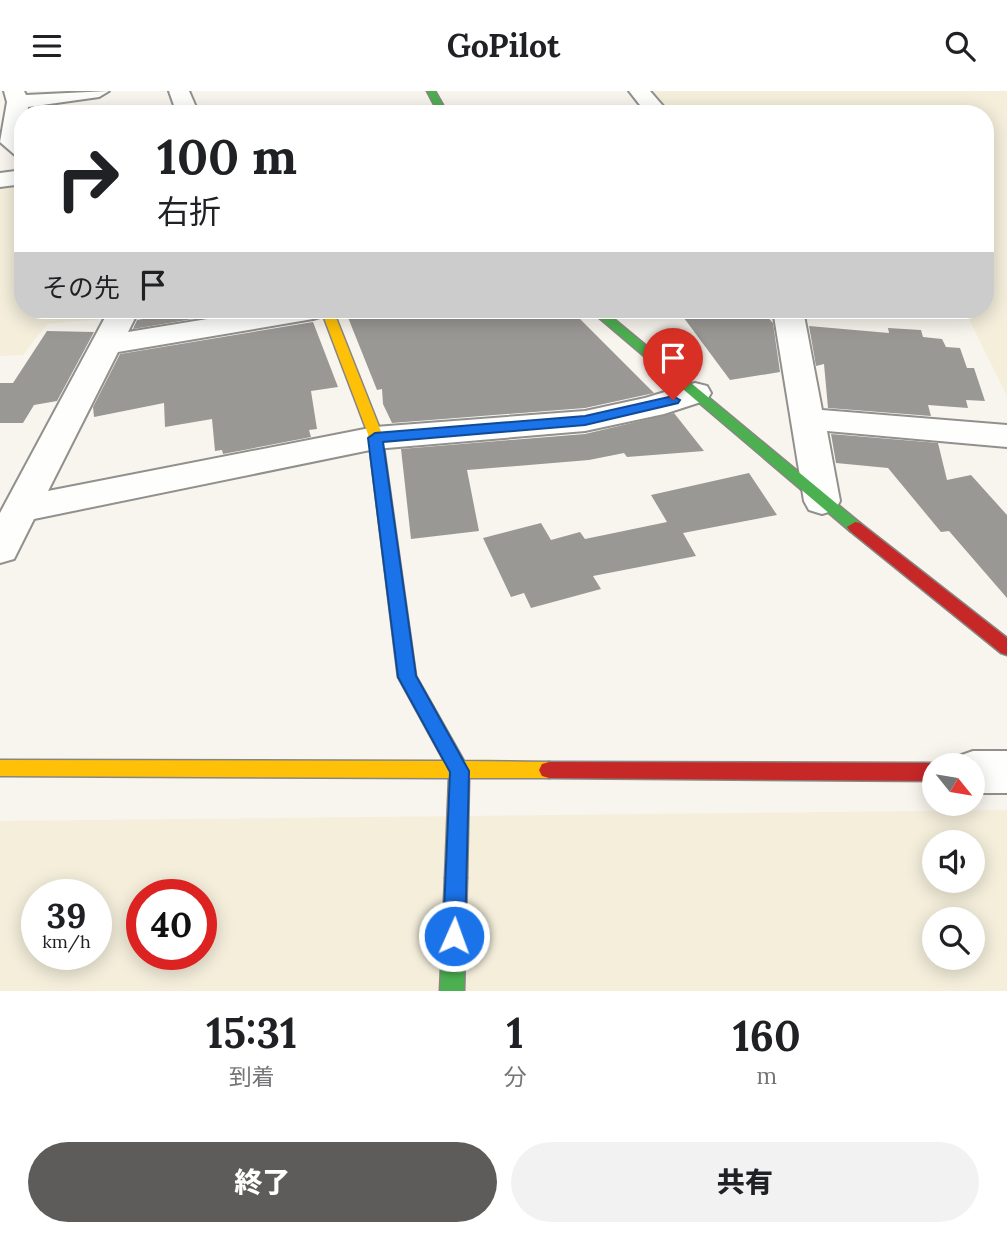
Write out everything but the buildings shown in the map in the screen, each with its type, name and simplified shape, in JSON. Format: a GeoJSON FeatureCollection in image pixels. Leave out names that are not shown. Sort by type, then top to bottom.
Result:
{"type":"FeatureCollection","features":[{"type":"Feature","properties":{"kind":"street"},"geometry":{"type":"LineString","coordinates":[[16,97],[99,91]]}},
{"type":"Feature","properties":{"kind":"street"},"geometry":{"type":"LineString","coordinates":[[639,91],[651,105]]}},
{"type":"Feature","properties":{"kind":"street"},"geometry":{"type":"LineString","coordinates":[[14,115],[11,141],[14,143]]}},
{"type":"Feature","properties":{"kind":"street"},"geometry":{"type":"LineString","coordinates":[[0,549],[120,319]]}},
{"type":"Feature","properties":{"kind":"street"},"geometry":{"type":"LineString","coordinates":[[107,345],[260,319]]}},
{"type":"Feature","properties":{"kind":"street"},"geometry":{"type":"LineString","coordinates":[[330,319],[375,438],[407,677],[459,771],[453,991]]}},
{"type":"Feature","properties":{"kind":"street"},"geometry":{"type":"LineString","coordinates":[[607,319],[822,501],[1007,648]]}},
{"type":"Feature","properties":{"kind":"street"},"geometry":{"type":"LineString","coordinates":[[790,319],[822,501]]}},
{"type":"Feature","properties":{"kind":"street"},"geometry":{"type":"LineString","coordinates":[[21,509],[375,438],[585,421],[652,407],[695,393]]}},
{"type":"Feature","properties":{"kind":"street"},"geometry":{"type":"LineString","coordinates":[[809,419],[1007,436]]}},
{"type":"Feature","properties":{"kind":"street"},"geometry":{"type":"LineString","coordinates":[[0,768],[922,772]]}},
{"type":"Feature","properties":{"kind":"street"},"geometry":{"type":"LineString","coordinates":[[985,772],[1007,772]]}},
{"type":"Feature","properties":{"kind":"shaded area"},"geometry":{"type":"Polygon","coordinates":[[[653,91],[1007,91],[1007,396],[969,319],[994,319],[994,105],[665,105],[653,91]]]}},
{"type":"Feature","properties":{"kind":"shaded area"},"geometry":{"type":"Polygon","coordinates":[[[14,184],[14,319],[102,319],[47,324],[23,355],[0,356],[0,186],[14,184]]]}},
{"type":"Feature","properties":{"kind":"shaded area"},"geometry":{"type":"Polygon","coordinates":[[[985,810],[1007,810],[1007,991],[0,991],[0,821],[922,811],[922,816],[985,816],[985,810]]]}},
{"type":"Feature","properties":{"kind":"traffic: fast"},"geometry":{"type":"LineString","coordinates":[[431,91],[439,105]]}},
{"type":"Feature","properties":{"kind":"traffic: fast"},"geometry":{"type":"LineString","coordinates":[[607,319],[855,527]]}},
{"type":"Feature","properties":{"kind":"traffic: fast"},"geometry":{"type":"LineString","coordinates":[[452,991],[456,878]]}},
{"type":"Feature","properties":{"kind":"traffic: slow"},"geometry":{"type":"LineString","coordinates":[[330,319],[375,434],[407,677],[459,771],[456,878]]}},
{"type":"Feature","properties":{"kind":"traffic: slow"},"geometry":{"type":"LineString","coordinates":[[0,768],[549,770]]}},
{"type":"Feature","properties":{"kind":"traffic: jam"},"geometry":{"type":"LineString","coordinates":[[855,527],[1007,648]]}},
{"type":"Feature","properties":{"kind":"traffic: jam"},"geometry":{"type":"LineString","coordinates":[[549,770],[922,772]]}},
{"type":"Feature","properties":{"kind":"route"},"geometry":{"type":"LineString","coordinates":[[454,936],[459,771],[407,677],[375,438],[585,421],[673,400]]}}]}
